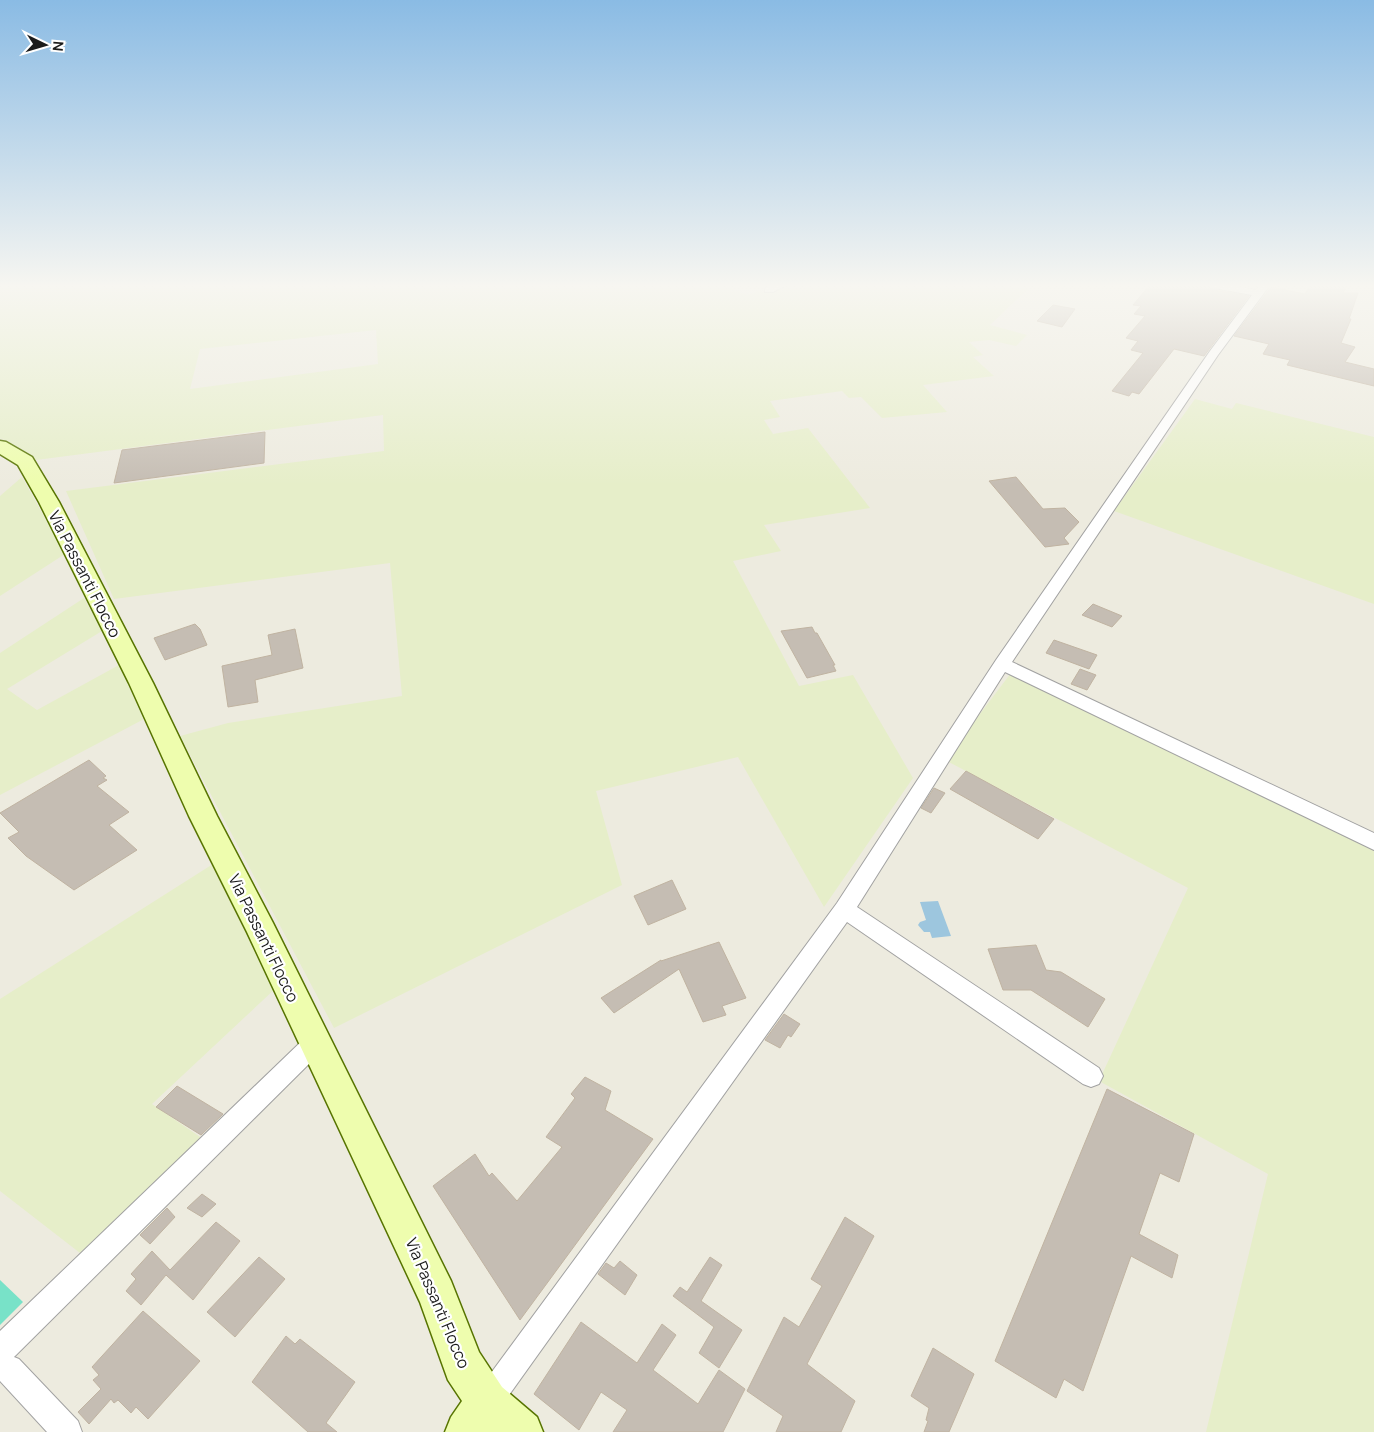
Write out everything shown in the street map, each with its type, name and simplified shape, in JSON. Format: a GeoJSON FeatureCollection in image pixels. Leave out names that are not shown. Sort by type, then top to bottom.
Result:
{"type":"FeatureCollection","features":[{"type":"Feature","properties":{"kind":"main road","name":"Via Passanti Flocco"},"geometry":{"type":"LineString","coordinates":[[0,446],[25,461],[49,502],[141,683],[203,816],[262,932],[437,1295],[463,1366],[476,1417],[522,1432]]}},
{"type":"Feature","properties":{"kind":"street"},"geometry":{"type":"LineString","coordinates":[[476,1417],[844,909],[1002,664],[1215,352]]}},
{"type":"Feature","properties":{"kind":"street"},"geometry":{"type":"LineString","coordinates":[[1002,664],[1374,842]]}},
{"type":"Feature","properties":{"kind":"street"},"geometry":{"type":"LineString","coordinates":[[844,909],[1091,1076]]}},
{"type":"Feature","properties":{"kind":"street"},"geometry":{"type":"LineString","coordinates":[[67,1432],[4,1360],[315,1043]]}},
{"type":"Feature","properties":{"kind":"green space"},"geometry":{"type":"Polygon","coordinates":[[[0,352],[199,352],[190,389],[378,364],[377,352],[980,352],[983,355],[973,357],[994,376],[923,385],[947,412],[882,418],[861,397],[849,398],[842,391],[770,401],[780,417],[764,420],[773,434],[808,428],[870,508],[764,525],[781,551],[733,561],[799,686],[853,675],[913,778],[824,907],[738,757],[596,791],[622,885],[334,1028],[180,736],[228,723],[402,696],[390,563],[114,599],[66,491],[384,451],[383,415],[36,460],[30,454],[0,438],[0,352]]]}},
{"type":"Feature","properties":{"kind":"green space"},"geometry":{"type":"Polygon","coordinates":[[[1195,399],[1232,409],[1236,403],[1374,437],[1374,604],[1114,511],[1195,399]]]}},
{"type":"Feature","properties":{"kind":"green space"},"geometry":{"type":"Polygon","coordinates":[[[22,477],[65,554],[0,596],[0,496],[22,477]]]}},
{"type":"Feature","properties":{"kind":"green space"},"geometry":{"type":"Polygon","coordinates":[[[84,598],[102,631],[7,689],[37,710],[119,665],[146,718],[0,795],[0,653],[84,598]]]}},
{"type":"Feature","properties":{"kind":"green space"},"geometry":{"type":"Polygon","coordinates":[[[1011,673],[1374,848],[1374,1432],[1206,1432],[1268,1174],[1099,1081],[1188,888],[945,760],[1011,673]]]}},
{"type":"Feature","properties":{"kind":"green space"},"geometry":{"type":"Polygon","coordinates":[[[213,864],[276,988],[152,1104],[203,1139],[80,1253],[0,1191],[0,999],[213,864]]]}},
{"type":"Feature","properties":{"kind":"green space"},"geometry":{"type":"Polygon","coordinates":[[[0,1280],[23,1302],[0,1325],[0,1280]]]}},
{"type":"Feature","properties":{"kind":"water"},"geometry":{"type":"Polygon","coordinates":[[[938,901],[951,936],[932,938],[930,932],[924,932],[918,925],[926,920],[920,902],[938,901]]]}},
{"type":"Feature","properties":{"kind":"building"},"geometry":{"type":"Polygon","coordinates":[[[1138,352],[1172,352],[1139,394],[1132,392],[1129,396],[1112,391],[1143,353],[1138,352]]]}},
{"type":"Feature","properties":{"kind":"building"},"geometry":{"type":"Polygon","coordinates":[[[1186,352],[1207,352],[1204,356],[1186,352]]]}},
{"type":"Feature","properties":{"kind":"building"},"geometry":{"type":"Polygon","coordinates":[[[1264,352],[1352,352],[1345,362],[1374,369],[1374,386],[1287,365],[1290,360],[1263,354],[1264,352]]]}},
{"type":"Feature","properties":{"kind":"building"},"geometry":{"type":"Polygon","coordinates":[[[265,432],[264,463],[114,483],[122,450],[265,432]]]}},
{"type":"Feature","properties":{"kind":"building"},"geometry":{"type":"Polygon","coordinates":[[[1016,477],[1043,509],[1065,508],[1079,522],[1064,538],[1069,544],[1045,547],[989,481],[1016,477]]]}},
{"type":"Feature","properties":{"kind":"building"},"geometry":{"type":"Polygon","coordinates":[[[1093,604],[1122,616],[1112,627],[1082,615],[1093,604]]]}},
{"type":"Feature","properties":{"kind":"building"},"geometry":{"type":"Polygon","coordinates":[[[195,624],[200,629],[207,645],[165,660],[154,638],[195,624]]]}},
{"type":"Feature","properties":{"kind":"building"},"geometry":{"type":"Polygon","coordinates":[[[812,627],[835,665],[833,665],[836,671],[807,678],[781,631],[812,627]]]}},
{"type":"Feature","properties":{"kind":"building"},"geometry":{"type":"Polygon","coordinates":[[[295,629],[303,668],[255,680],[258,702],[228,707],[222,666],[272,655],[268,635],[295,629]]]}},
{"type":"Feature","properties":{"kind":"building"},"geometry":{"type":"Polygon","coordinates":[[[1054,640],[1097,655],[1089,669],[1046,653],[1054,640]]]}},
{"type":"Feature","properties":{"kind":"building"},"geometry":{"type":"Polygon","coordinates":[[[1080,669],[1096,675],[1087,690],[1071,684],[1080,669]]]}},
{"type":"Feature","properties":{"kind":"building"},"geometry":{"type":"Polygon","coordinates":[[[89,760],[106,776],[103,778],[107,780],[97,786],[129,812],[109,825],[137,850],[74,890],[26,856],[8,838],[19,832],[0,813],[89,760]]]}},
{"type":"Feature","properties":{"kind":"building"},"geometry":{"type":"Polygon","coordinates":[[[966,771],[1054,819],[1038,839],[950,789],[966,771]]]}},
{"type":"Feature","properties":{"kind":"building"},"geometry":{"type":"Polygon","coordinates":[[[934,788],[945,793],[931,813],[921,808],[934,788]]]}},
{"type":"Feature","properties":{"kind":"building"},"geometry":{"type":"Polygon","coordinates":[[[672,880],[686,909],[648,925],[634,896],[672,880]]]}},
{"type":"Feature","properties":{"kind":"building"},"geometry":{"type":"Polygon","coordinates":[[[719,942],[746,998],[722,1006],[726,1015],[703,1022],[679,969],[614,1013],[601,998],[661,960],[719,942]]]}},
{"type":"Feature","properties":{"kind":"building"},"geometry":{"type":"Polygon","coordinates":[[[1036,945],[1046,970],[1061,972],[1105,999],[1088,1027],[1031,990],[1003,990],[988,949],[1036,945]]]}},
{"type":"Feature","properties":{"kind":"building"},"geometry":{"type":"Polygon","coordinates":[[[784,1014],[800,1024],[791,1037],[788,1035],[780,1048],[765,1040],[784,1014]]]}},
{"type":"Feature","properties":{"kind":"building"},"geometry":{"type":"Polygon","coordinates":[[[585,1077],[611,1091],[605,1110],[653,1139],[520,1320],[433,1186],[475,1154],[489,1176],[492,1173],[517,1201],[562,1147],[546,1137],[575,1098],[571,1094],[585,1077]]]}},
{"type":"Feature","properties":{"kind":"building"},"geometry":{"type":"Polygon","coordinates":[[[177,1086],[223,1114],[201,1135],[156,1107],[177,1086]]]}},
{"type":"Feature","properties":{"kind":"building"},"geometry":{"type":"Polygon","coordinates":[[[1107,1089],[1194,1134],[1179,1182],[1160,1173],[1139,1234],[1178,1255],[1172,1278],[1131,1256],[1083,1391],[1064,1379],[1056,1398],[995,1361],[1107,1089]]]}},
{"type":"Feature","properties":{"kind":"building"},"geometry":{"type":"Polygon","coordinates":[[[202,1194],[216,1204],[202,1217],[187,1208],[202,1194]]]}},
{"type":"Feature","properties":{"kind":"building"},"geometry":{"type":"Polygon","coordinates":[[[167,1208],[175,1217],[150,1244],[140,1235],[167,1208]]]}},
{"type":"Feature","properties":{"kind":"building"},"geometry":{"type":"Polygon","coordinates":[[[845,1217],[874,1236],[807,1364],[855,1401],[841,1432],[776,1432],[783,1416],[747,1391],[784,1317],[799,1327],[822,1286],[811,1279],[845,1217]]]}},
{"type":"Feature","properties":{"kind":"building"},"geometry":{"type":"Polygon","coordinates":[[[216,1222],[240,1241],[193,1300],[166,1275],[141,1305],[126,1291],[136,1279],[131,1274],[152,1251],[170,1270],[216,1222]]]}},
{"type":"Feature","properties":{"kind":"building"},"geometry":{"type":"Polygon","coordinates":[[[259,1257],[285,1279],[235,1337],[207,1312],[259,1257]]]}},
{"type":"Feature","properties":{"kind":"building"},"geometry":{"type":"Polygon","coordinates":[[[710,1257],[722,1265],[701,1301],[742,1330],[719,1368],[699,1353],[714,1327],[673,1296],[680,1287],[687,1292],[710,1257]]]}},
{"type":"Feature","properties":{"kind":"building"},"geometry":{"type":"Polygon","coordinates":[[[620,1261],[637,1275],[625,1295],[598,1274],[606,1263],[614,1268],[620,1261]]]}},
{"type":"Feature","properties":{"kind":"building"},"geometry":{"type":"Polygon","coordinates":[[[143,1311],[200,1361],[148,1419],[136,1407],[131,1413],[118,1400],[114,1403],[111,1399],[89,1424],[78,1412],[101,1389],[93,1380],[99,1375],[92,1367],[143,1311]]]}},
{"type":"Feature","properties":{"kind":"building"},"geometry":{"type":"Polygon","coordinates":[[[581,1322],[637,1363],[662,1324],[676,1335],[653,1370],[698,1404],[719,1370],[745,1389],[723,1432],[613,1432],[627,1410],[601,1392],[579,1430],[534,1394],[581,1322]]]}},
{"type":"Feature","properties":{"kind":"building"},"geometry":{"type":"Polygon","coordinates":[[[286,1336],[295,1344],[300,1339],[355,1382],[326,1423],[337,1432],[308,1432],[252,1382],[286,1336]]]}},
{"type":"Feature","properties":{"kind":"building"},"geometry":{"type":"Polygon","coordinates":[[[933,1348],[974,1374],[949,1432],[924,1432],[928,1421],[926,1420],[929,1408],[911,1396],[933,1348]]]}}]}
